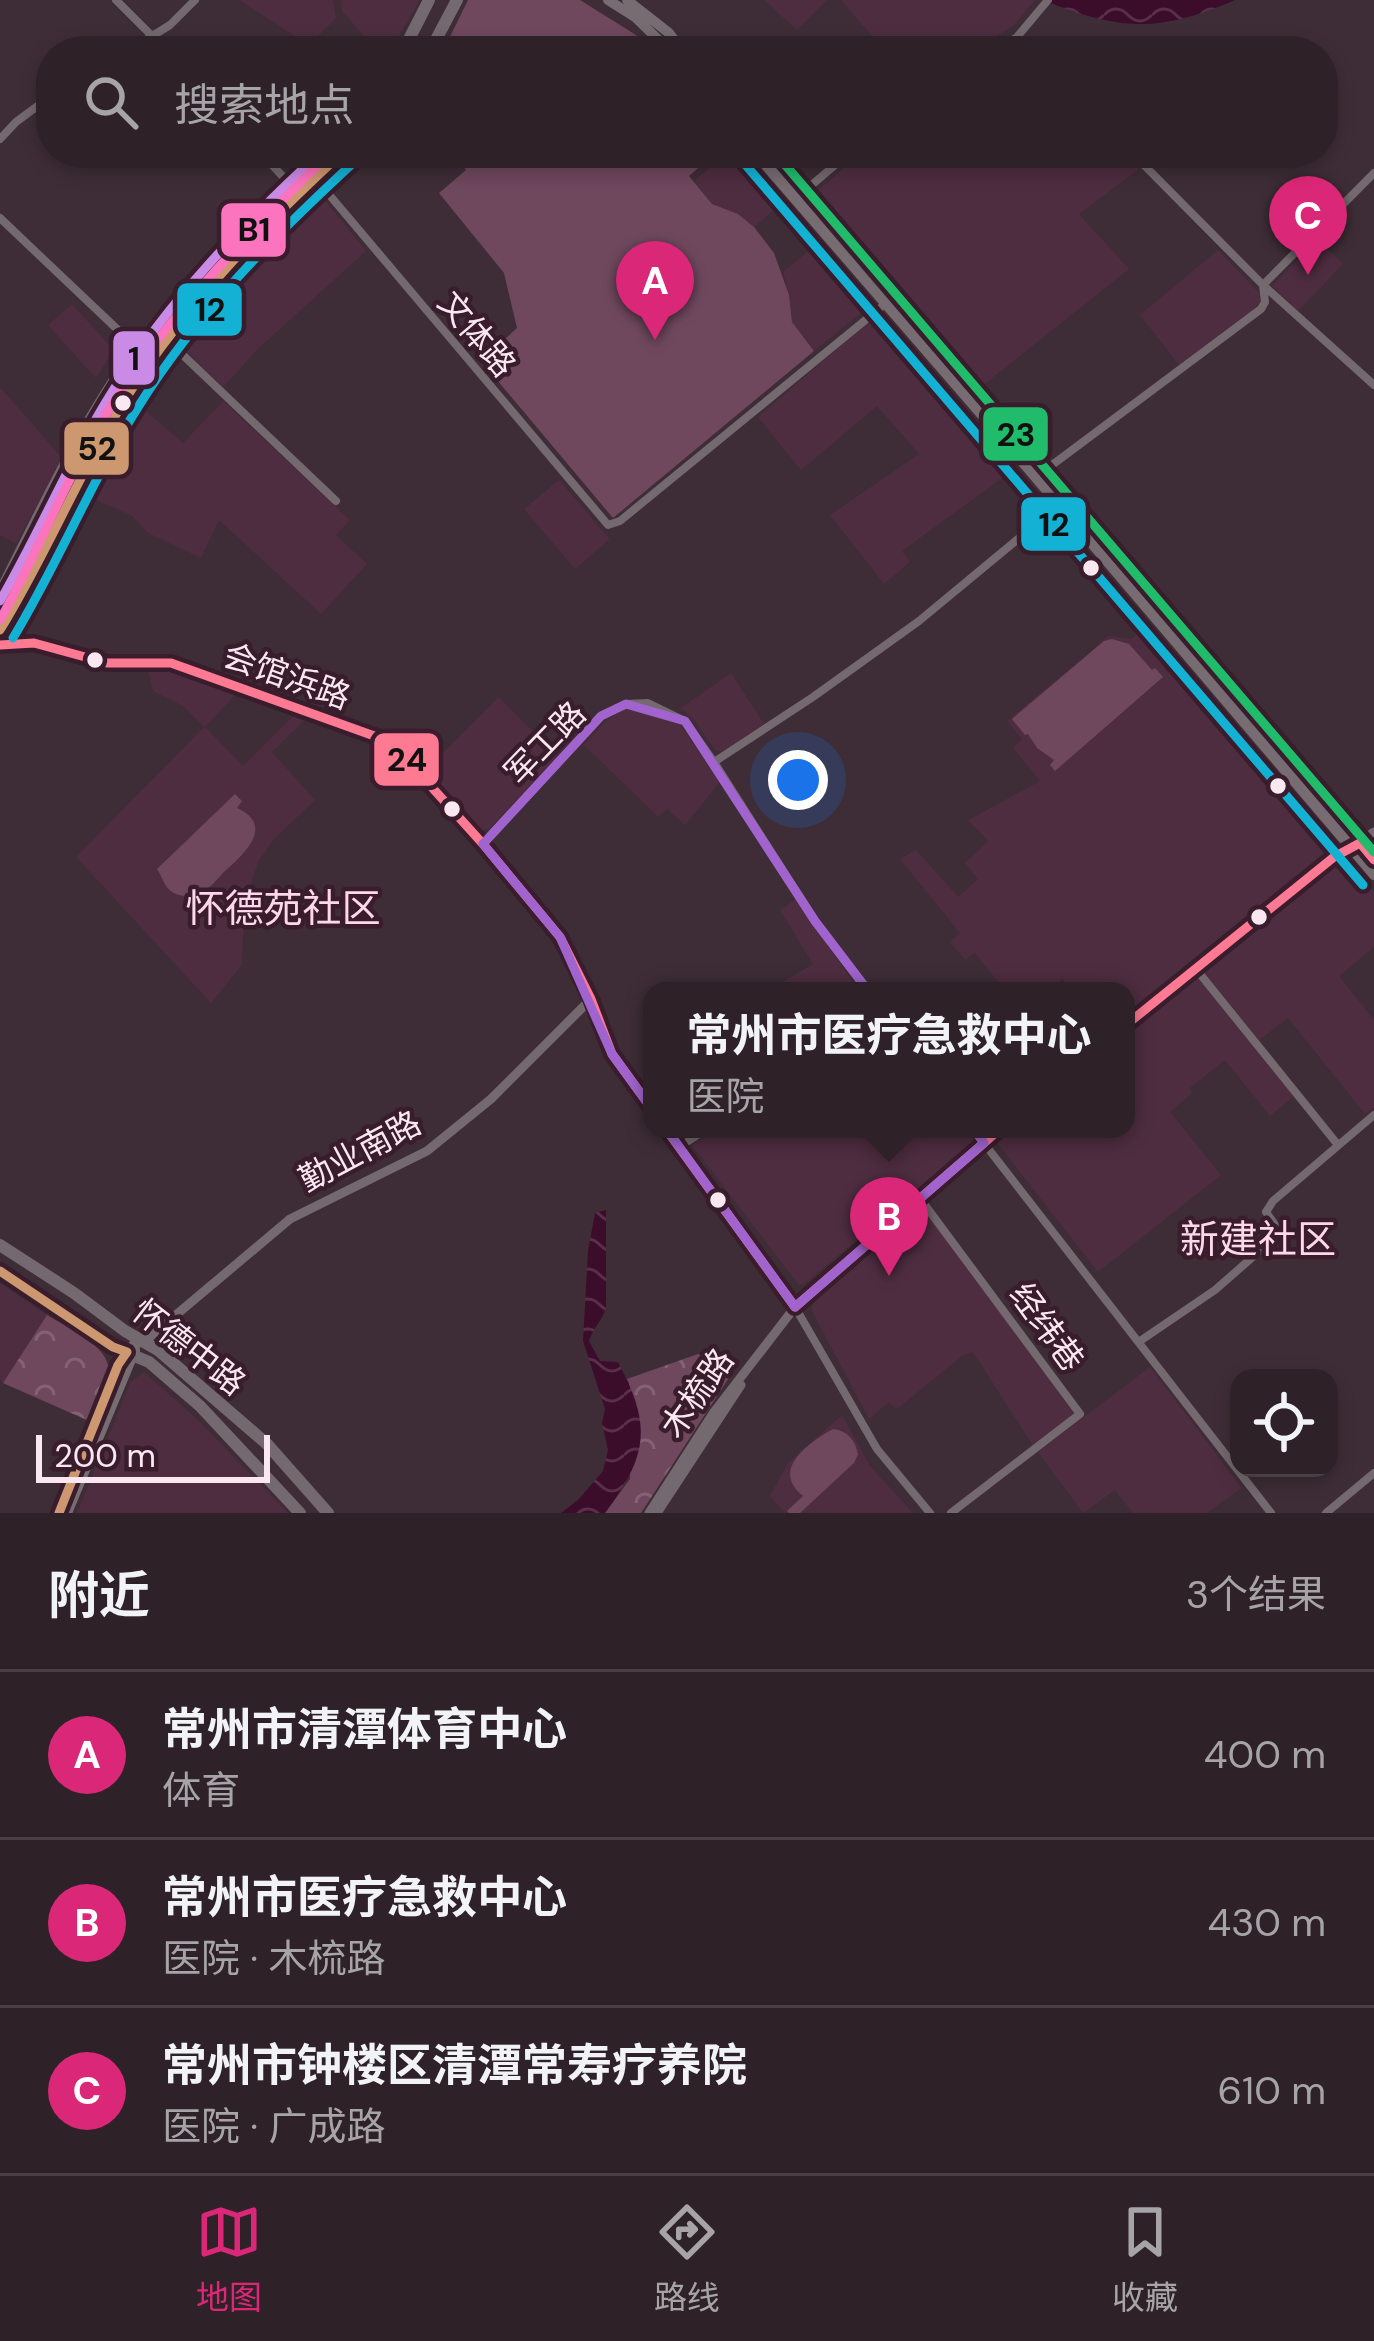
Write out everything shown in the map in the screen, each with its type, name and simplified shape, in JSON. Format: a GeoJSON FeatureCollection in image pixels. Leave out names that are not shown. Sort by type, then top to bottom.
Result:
{"type":"FeatureCollection","features":[{"type":"Feature","properties":{"kind":"main road"},"geometry":{"type":"LineString","coordinates":[[411,36],[429,0]]}},
{"type":"Feature","properties":{"kind":"main road"},"geometry":{"type":"LineString","coordinates":[[438,36],[457,0]]}},
{"type":"Feature","properties":{"kind":"main road"},"geometry":{"type":"LineString","coordinates":[[608,0],[655,36]]}},
{"type":"Feature","properties":{"kind":"main road"},"geometry":{"type":"LineString","coordinates":[[627,0],[671,36]]}},
{"type":"Feature","properties":{"kind":"main road"},"geometry":{"type":"LineString","coordinates":[[0,594],[67,459],[137,348],[190,281],[301,168]]}},
{"type":"Feature","properties":{"kind":"main road"},"geometry":{"type":"LineString","coordinates":[[0,630],[104,434],[165,338],[254,235],[322,168]]}},
{"type":"Feature","properties":{"kind":"main road"},"geometry":{"type":"LineString","coordinates":[[770,168],[1044,471],[1356,846],[1374,875]]}},
{"type":"Feature","properties":{"kind":"main road"},"geometry":{"type":"LineString","coordinates":[[779,168],[885,304],[1356,846],[1374,860]]}},
{"type":"Feature","properties":{"kind":"main road","name":"怀德中路"},"geometry":{"type":"LineString","coordinates":[[0,1245],[124,1330],[149,1362],[200,1406],[301,1513]]}},
{"type":"Feature","properties":{"kind":"main road","name":"怀德中路"},"geometry":{"type":"LineString","coordinates":[[0,1271],[113,1347],[158,1350],[266,1444],[328,1513]]}},
{"type":"Feature","properties":{"kind":"main road"},"geometry":{"type":"LineString","coordinates":[[63,1513],[118,1365],[136,1348]]}},
{"type":"Feature","properties":{"kind":"street"},"geometry":{"type":"LineString","coordinates":[[116,0],[153,36],[196,0]]}},
{"type":"Feature","properties":{"kind":"street"},"geometry":{"type":"LineString","coordinates":[[1018,36],[1045,3]]}},
{"type":"Feature","properties":{"kind":"street"},"geometry":{"type":"LineString","coordinates":[[0,139],[36,107]]}},
{"type":"Feature","properties":{"kind":"street"},"geometry":{"type":"LineString","coordinates":[[274,168],[287,182]]}},
{"type":"Feature","properties":{"kind":"street"},"geometry":{"type":"LineString","coordinates":[[799,196],[832,168]]}},
{"type":"Feature","properties":{"kind":"street"},"geometry":{"type":"LineString","coordinates":[[1147,168],[1263,285],[1374,385]]}},
{"type":"Feature","properties":{"kind":"street"},"geometry":{"type":"LineString","coordinates":[[1263,285],[1374,173]]}},
{"type":"Feature","properties":{"kind":"street","name":"文体路"},"geometry":{"type":"LineString","coordinates":[[312,175],[608,525],[620,521],[885,304]]}},
{"type":"Feature","properties":{"kind":"street"},"geometry":{"type":"LineString","coordinates":[[0,218],[137,348]]}},
{"type":"Feature","properties":{"kind":"street"},"geometry":{"type":"LineString","coordinates":[[1044,471],[1261,309],[1263,285]]}},
{"type":"Feature","properties":{"kind":"street"},"geometry":{"type":"LineString","coordinates":[[165,338],[336,501]]}},
{"type":"Feature","properties":{"kind":"street"},"geometry":{"type":"LineString","coordinates":[[714,762],[919,621],[1059,505]]}},
{"type":"Feature","properties":{"kind":"street","name":"会馆浜路"},"geometry":{"type":"LineString","coordinates":[[0,645],[34,643],[107,663],[171,663],[391,742],[560,938],[591,998],[612,1054],[643,1097]]}},
{"type":"Feature","properties":{"kind":"street","name":"军工路"},"geometry":{"type":"LineString","coordinates":[[483,844],[601,716],[626,704],[648,703],[686,722],[815,921],[861,982]]}},
{"type":"Feature","properties":{"kind":"street"},"geometry":{"type":"LineString","coordinates":[[1135,1017],[1334,857],[1374,832]]}},
{"type":"Feature","properties":{"kind":"street"},"geometry":{"type":"LineString","coordinates":[[1195,968],[1338,1145]]}},
{"type":"Feature","properties":{"kind":"street","name":"勤业南路"},"geometry":{"type":"LineString","coordinates":[[136,1348],[290,1219],[427,1151],[490,1099],[591,998]]}},
{"type":"Feature","properties":{"kind":"street"},"geometry":{"type":"LineString","coordinates":[[1140,1341],[1256,1256],[1275,1225],[1266,1212],[1273,1201],[1374,1115]]}},
{"type":"Feature","properties":{"kind":"street"},"geometry":{"type":"LineString","coordinates":[[672,1138],[795,1307],[877,1449],[930,1513]]}},
{"type":"Feature","properties":{"kind":"street"},"geometry":{"type":"LineString","coordinates":[[679,1147],[693,1138]]}},
{"type":"Feature","properties":{"kind":"street"},"geometry":{"type":"LineString","coordinates":[[980,1138],[1271,1513]]}},
{"type":"Feature","properties":{"kind":"street","name":"木梳路"},"geometry":{"type":"LineString","coordinates":[[653,1513],[795,1307],[990,1138]]}},
{"type":"Feature","properties":{"kind":"street","name":"经纬巷"},"geometry":{"type":"LineString","coordinates":[[919,1197],[1080,1414],[951,1513]]}},
{"type":"Feature","properties":{"kind":"street"},"geometry":{"type":"LineString","coordinates":[[1326,1513],[1374,1473]]}},
{"type":"Feature","properties":{"kind":"highlighted area"},"geometry":{"type":"Polygon","coordinates":[[[626,704],[685,721],[815,921],[984,1143],[795,1307],[612,1054],[560,937],[483,844],[601,716],[626,704]]]}},
{"type":"Feature","properties":{"kind":"shaded area"},"geometry":{"type":"Polygon","coordinates":[[[239,0],[333,0],[336,18],[318,36],[295,36],[239,0]]]}},
{"type":"Feature","properties":{"kind":"shaded area"},"geometry":{"type":"Polygon","coordinates":[[[341,0],[420,0],[399,36],[364,36],[342,11],[341,0]]]}},
{"type":"Feature","properties":{"kind":"shaded area"},"geometry":{"type":"Polygon","coordinates":[[[764,0],[827,0],[797,30],[764,0]]]}},
{"type":"Feature","properties":{"kind":"shaded area"},"geometry":{"type":"Polygon","coordinates":[[[841,0],[1035,0],[1013,26],[997,36],[872,36],[841,0]]]}},
{"type":"Feature","properties":{"kind":"shaded area"},"geometry":{"type":"Polygon","coordinates":[[[709,168],[753,168],[782,203],[754,227],[738,214],[712,204],[694,181],[709,168]]]}},
{"type":"Feature","properties":{"kind":"shaded area"},"geometry":{"type":"Polygon","coordinates":[[[844,168],[1139,169],[1079,214],[1129,269],[982,386],[816,192],[844,168]]]}},
{"type":"Feature","properties":{"kind":"shaded area"},"geometry":{"type":"Polygon","coordinates":[[[312,197],[323,198],[366,251],[223,387],[177,342],[251,257],[312,197]]]}},
{"type":"Feature","properties":{"kind":"shaded area"},"geometry":{"type":"Polygon","coordinates":[[[1318,239],[1343,264],[1298,311],[1272,286],[1318,239]]]}},
{"type":"Feature","properties":{"kind":"shaded area"},"geometry":{"type":"Polygon","coordinates":[[[817,244],[868,304],[814,351],[792,322],[783,272],[817,244]]]}},
{"type":"Feature","properties":{"kind":"shaded area"},"geometry":{"type":"Polygon","coordinates":[[[1218,250],[1261,300],[1179,365],[1140,315],[1218,250]]]}},
{"type":"Feature","properties":{"kind":"shaded area"},"geometry":{"type":"Polygon","coordinates":[[[72,304],[110,346],[111,354],[96,378],[48,325],[72,304]]]}},
{"type":"Feature","properties":{"kind":"shaded area"},"geometry":{"type":"Polygon","coordinates":[[[878,314],[1009,473],[902,551],[910,562],[884,584],[830,515],[919,454],[877,406],[801,470],[758,417],[878,314]]]}},
{"type":"Feature","properties":{"kind":"shaded area"},"geometry":{"type":"Polygon","coordinates":[[[0,387],[62,458],[16,544],[0,535],[0,387]]]}},
{"type":"Feature","properties":{"kind":"shaded area"},"geometry":{"type":"Polygon","coordinates":[[[133,400],[183,443],[223,401],[350,520],[336,535],[367,564],[321,614],[219,520],[201,558],[148,533],[131,515],[80,493],[133,400]]]}},
{"type":"Feature","properties":{"kind":"shaded area"},"geometry":{"type":"Polygon","coordinates":[[[559,480],[610,539],[575,569],[524,509],[559,480]]]}},
{"type":"Feature","properties":{"kind":"shaded area"},"geometry":{"type":"Polygon","coordinates":[[[1142,630],[1326,851],[1135,1008],[1135,982],[1065,982],[1062,978],[1059,982],[998,982],[975,953],[965,960],[950,942],[960,933],[900,859],[916,850],[958,897],[978,879],[965,863],[988,841],[968,820],[1040,781],[1013,748],[1022,739],[1007,721],[1109,636],[1131,639],[1142,630]]]}},
{"type":"Feature","properties":{"kind":"shaded area"},"geometry":{"type":"Polygon","coordinates":[[[172,670],[237,693],[205,727],[243,766],[293,716],[304,721],[272,752],[315,800],[259,860],[244,916],[242,965],[211,1003],[76,857],[204,727],[183,706],[153,691],[148,671],[172,670]]]}},
{"type":"Feature","properties":{"kind":"shaded area"},"geometry":{"type":"Polygon","coordinates":[[[731,673],[764,724],[721,752],[681,708],[731,673]]]}},
{"type":"Feature","properties":{"kind":"shaded area"},"geometry":{"type":"Polygon","coordinates":[[[499,697],[557,757],[489,829],[481,830],[426,770],[499,697]]]}},
{"type":"Feature","properties":{"kind":"shaded area"},"geometry":{"type":"Polygon","coordinates":[[[627,708],[650,709],[679,723],[720,782],[685,825],[667,809],[658,817],[584,745],[606,721],[627,708]]]}},
{"type":"Feature","properties":{"kind":"shaded area"},"geometry":{"type":"Polygon","coordinates":[[[1334,862],[1350,863],[1374,891],[1374,947],[1339,976],[1374,1020],[1374,1107],[1365,1114],[1288,1018],[1259,1040],[1203,971],[1334,862]]]}},
{"type":"Feature","properties":{"kind":"shaded area"},"geometry":{"type":"Polygon","coordinates":[[[796,899],[853,982],[782,982],[813,964],[780,910],[796,899]]]}},
{"type":"Feature","properties":{"kind":"shaded area"},"geometry":{"type":"Polygon","coordinates":[[[1197,976],[1294,1096],[1270,1116],[1225,1060],[1190,1088],[1192,1093],[1170,1112],[1221,1175],[1098,1272],[995,1140],[1135,1138],[1135,1026],[1197,976]]]}},
{"type":"Feature","properties":{"kind":"shaded area"},"geometry":{"type":"Polygon","coordinates":[[[702,1138],[972,1138],[975,1142],[804,1284],[798,1284],[692,1145],[702,1138]]]}},
{"type":"Feature","properties":{"kind":"shaded area"},"geometry":{"type":"Polygon","coordinates":[[[921,1204],[1074,1414],[1033,1446],[973,1352],[897,1409],[889,1402],[869,1419],[812,1311],[813,1298],[921,1204]]]}},
{"type":"Feature","properties":{"kind":"shaded area"},"geometry":{"type":"Polygon","coordinates":[[[0,1283],[47,1315],[3,1383],[0,1380],[0,1283]]]}},
{"type":"Feature","properties":{"kind":"shaded area"},"geometry":{"type":"Polygon","coordinates":[[[1150,1367],[1242,1488],[1207,1513],[1133,1513],[1115,1490],[1083,1513],[1038,1452],[1150,1367]]]}},
{"type":"Feature","properties":{"kind":"shaded area"},"geometry":{"type":"Polygon","coordinates":[[[144,1372],[288,1513],[77,1513],[131,1381],[144,1372]]]}},
{"type":"Feature","properties":{"kind":"shaded area"},"geometry":{"type":"Polygon","coordinates":[[[842,1415],[870,1466],[913,1513],[785,1513],[770,1496],[787,1464],[842,1415]]]}},
{"type":"Feature","properties":{"kind":"green space"},"geometry":{"type":"Polygon","coordinates":[[[468,0],[580,0],[637,36],[450,36],[468,0]]]}},
{"type":"Feature","properties":{"kind":"green space"},"geometry":{"type":"Polygon","coordinates":[[[698,168],[689,176],[712,204],[738,214],[774,253],[789,295],[792,322],[814,351],[613,518],[481,361],[517,328],[504,273],[439,193],[466,170],[698,168]]]}},
{"type":"Feature","properties":{"kind":"green space"},"geometry":{"type":"Polygon","coordinates":[[[1112,639],[1129,644],[1163,677],[1055,771],[1050,765],[1054,760],[1012,719],[1112,639]]]}},
{"type":"Feature","properties":{"kind":"green space"},"geometry":{"type":"Polygon","coordinates":[[[235,794],[242,801],[237,808],[254,823],[252,841],[203,891],[186,896],[172,892],[157,869],[235,794]]]}},
{"type":"Feature","properties":{"kind":"green space"},"geometry":{"type":"Polygon","coordinates":[[[47,1315],[87,1339],[108,1365],[106,1387],[89,1421],[3,1383],[47,1315]]]}},
{"type":"Feature","properties":{"kind":"green space"},"geometry":{"type":"Polygon","coordinates":[[[698,1354],[732,1373],[641,1513],[605,1513],[630,1479],[627,1379],[698,1354]]]}},
{"type":"Feature","properties":{"kind":"green space"},"geometry":{"type":"Polygon","coordinates":[[[833,1429],[853,1440],[858,1454],[854,1463],[800,1513],[789,1513],[803,1496],[790,1477],[791,1467],[804,1449],[833,1429]]]}},
{"type":"Feature","properties":{"kind":"water"},"geometry":{"type":"Polygon","coordinates":[[[1043,0],[1235,0],[1184,18],[1139,24],[1094,18],[1043,0]]]}},
{"type":"Feature","properties":{"kind":"water"},"geometry":{"type":"Polygon","coordinates":[[[606,1210],[606,1308],[589,1341],[600,1361],[618,1362],[637,1405],[640,1440],[630,1474],[605,1513],[561,1513],[603,1471],[608,1450],[602,1423],[605,1409],[583,1341],[588,1251],[595,1213],[606,1210]]]}},
{"type":"Feature","properties":{"kind":"transit line","name":"1"},"geometry":{"type":"LineString","coordinates":[[0,601],[84,441],[135,356],[209,264],[304,168]]}},
{"type":"Feature","properties":{"kind":"transit line","name":"B1"},"geometry":{"type":"LineString","coordinates":[[0,620],[86,448],[124,386],[206,281],[315,168]]}},
{"type":"Feature","properties":{"kind":"transit line","name":"52"},"geometry":{"type":"LineString","coordinates":[[0,630],[111,424],[151,361],[228,267],[326,168]]}},
{"type":"Feature","properties":{"kind":"transit line","name":"12"},"geometry":{"type":"LineString","coordinates":[[13,638],[106,462],[162,371],[238,277],[348,168]]}},
{"type":"Feature","properties":{"kind":"transit line","name":"12"},"geometry":{"type":"LineString","coordinates":[[748,168],[1363,885]]}},
{"type":"Feature","properties":{"kind":"transit line","name":"23"},"geometry":{"type":"LineString","coordinates":[[788,168],[1374,852]]}},
{"type":"Feature","properties":{"kind":"transit line","name":"24"},"geometry":{"type":"LineString","coordinates":[[0,645],[34,643],[107,663],[171,663],[391,742],[560,937],[612,1054],[643,1097]]}},
{"type":"Feature","properties":{"kind":"transit line","name":"24"},"geometry":{"type":"LineString","coordinates":[[1135,1018],[1334,857],[1360,843],[1374,860]]}},
{"type":"Feature","properties":{"kind":"transit line","name":"24"},"geometry":{"type":"LineString","coordinates":[[673,1138],[795,1307]]}},
{"type":"Feature","properties":{"kind":"transit line","name":"24"},"geometry":{"type":"LineString","coordinates":[[795,1307],[990,1138]]}},
{"type":"Feature","properties":{"kind":"transit line","name":"52"},"geometry":{"type":"LineString","coordinates":[[0,1271],[127,1352],[59,1513]]}},
{"type":"Feature","properties":{"kind":"place","name":"常州市钟楼区清潭常寿疗养院"},"geometry":{"type":"Point","coordinates":[1308,275]}},
{"type":"Feature","properties":{"kind":"place","name":"常州市清潭体育中心"},"geometry":{"type":"Point","coordinates":[655,340]}},
{"type":"Feature","properties":{"kind":"place","name":"常州市医疗急救中心"},"geometry":{"type":"Point","coordinates":[889,1276]}},
{"type":"Feature","properties":{"kind":"district","name":"怀德苑社区"},"geometry":{"type":"Point","coordinates":[283,908]}},
{"type":"Feature","properties":{"kind":"district","name":"新建社区"},"geometry":{"type":"Point","coordinates":[1258,1239]}}]}
